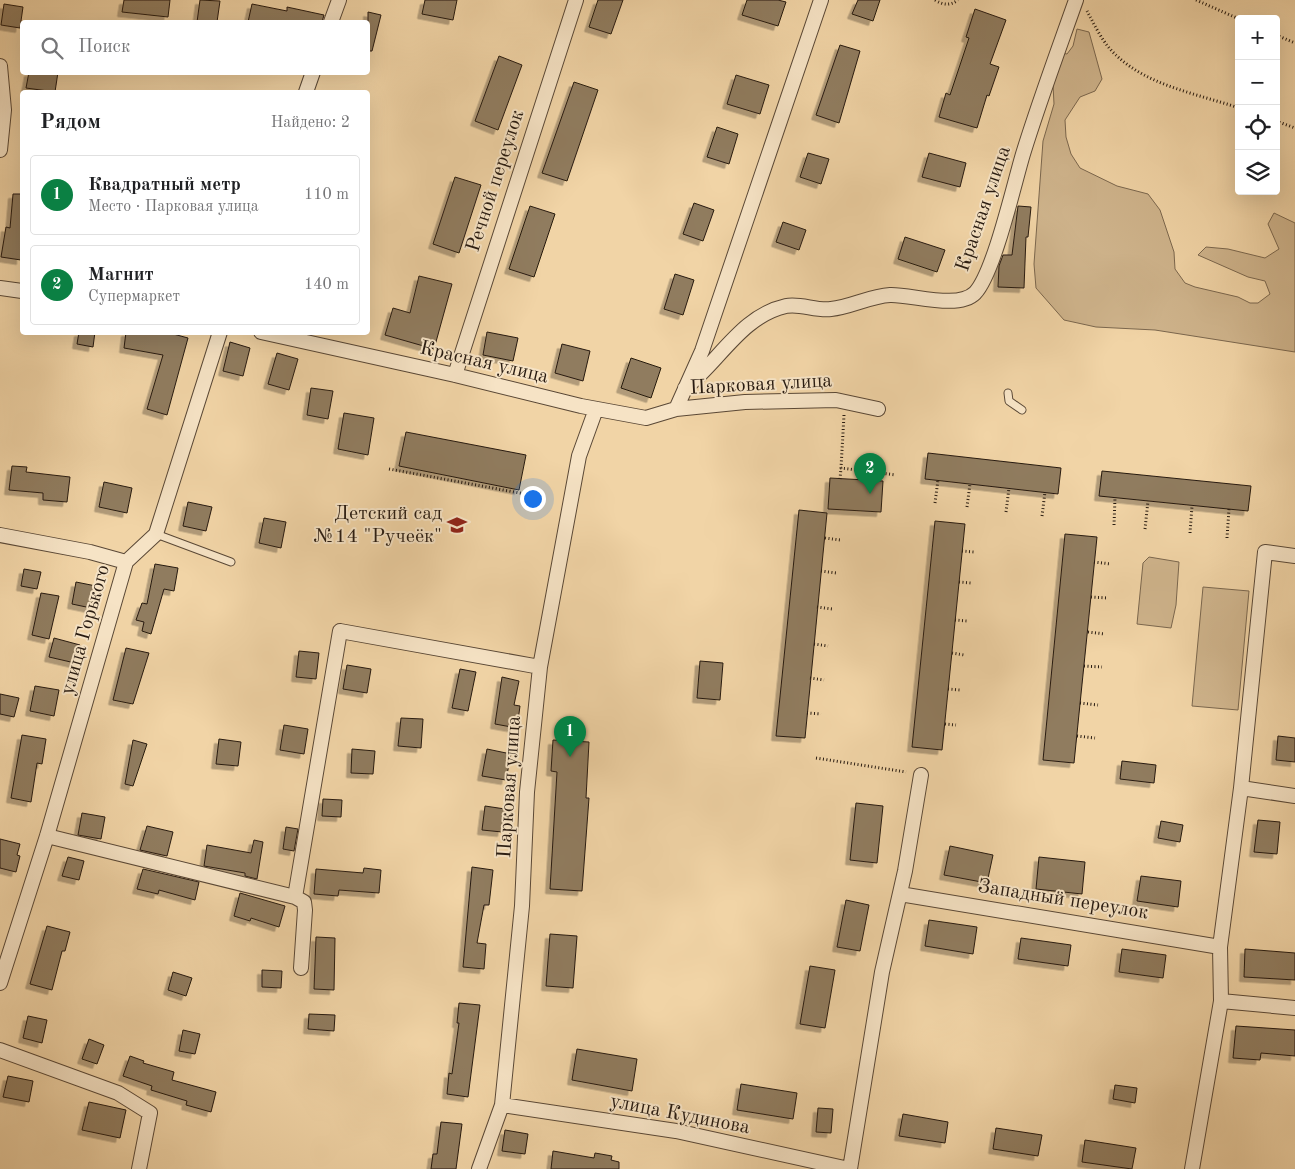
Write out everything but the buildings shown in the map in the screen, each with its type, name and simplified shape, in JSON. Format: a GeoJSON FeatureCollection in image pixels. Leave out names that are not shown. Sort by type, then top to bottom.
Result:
{"type":"FeatureCollection","features":[{"type":"Feature","properties":{"kind":"street"},"geometry":{"type":"LineString","coordinates":[[332,20],[339,0]]}},
{"type":"Feature","properties":{"kind":"street","name":"Речной переулок"},"geometry":{"type":"LineString","coordinates":[[455,375],[576,0]]}},
{"type":"Feature","properties":{"kind":"street","name":"Красная улица"},"geometry":{"type":"LineString","coordinates":[[275,335],[455,375],[596,409],[646,418],[676,409],[702,351],[821,0]]}},
{"type":"Feature","properties":{"kind":"street","name":"Красная улица"},"geometry":{"type":"LineString","coordinates":[[685,388],[702,375],[739,332],[772,310],[789,305],[830,310],[890,295],[926,300],[958,300],[974,294],[986,275],[1024,152],[1079,3]]}},
{"type":"Feature","properties":{"kind":"street"},"geometry":{"type":"LineString","coordinates":[[0,66],[4,110],[0,150]]}},
{"type":"Feature","properties":{"kind":"street"},"geometry":{"type":"LineString","coordinates":[[307,90],[312,75]]}},
{"type":"Feature","properties":{"kind":"street"},"geometry":{"type":"LineString","coordinates":[[0,288],[20,291]]}},
{"type":"Feature","properties":{"kind":"street","name":"улица Горького"},"geometry":{"type":"LineString","coordinates":[[0,983],[47,836],[126,562],[156,534],[219,335]]}},
{"type":"Feature","properties":{"kind":"street","name":"Парковая улица"},"geometry":{"type":"LineString","coordinates":[[676,409],[746,402],[836,400],[878,409]]}},
{"type":"Feature","properties":{"kind":"street","name":"Парковая улица"},"geometry":{"type":"LineString","coordinates":[[479,1169],[502,1105],[522,906],[527,792],[540,667],[579,456],[596,409]]}},
{"type":"Feature","properties":{"kind":"street"},"geometry":{"type":"LineString","coordinates":[[0,535],[90,552],[126,562]]}},
{"type":"Feature","properties":{"kind":"street"},"geometry":{"type":"LineString","coordinates":[[1192,1169],[1222,1001],[1220,947],[1241,788],[1265,552],[1295,556]]}},
{"type":"Feature","properties":{"kind":"street"},"geometry":{"type":"LineString","coordinates":[[296,898],[340,631],[540,667]]}},
{"type":"Feature","properties":{"kind":"street"},"geometry":{"type":"LineString","coordinates":[[849,1169],[882,972],[900,894],[922,775]]}},
{"type":"Feature","properties":{"kind":"street"},"geometry":{"type":"LineString","coordinates":[[1241,788],[1295,796]]}},
{"type":"Feature","properties":{"kind":"street"},"geometry":{"type":"LineString","coordinates":[[47,836],[296,898],[304,902],[301,968]]}},
{"type":"Feature","properties":{"kind":"street","name":"Западный переулок"},"geometry":{"type":"LineString","coordinates":[[900,894],[1220,947]]}},
{"type":"Feature","properties":{"kind":"street"},"geometry":{"type":"LineString","coordinates":[[1222,1001],[1295,1008]]}},
{"type":"Feature","properties":{"kind":"street"},"geometry":{"type":"LineString","coordinates":[[0,1050],[118,1093],[150,1113],[139,1169]]}},
{"type":"Feature","properties":{"kind":"street","name":"улица Кудинова"},"geometry":{"type":"LineString","coordinates":[[502,1105],[676,1131],[849,1169]]}},
{"type":"Feature","properties":{"kind":"lane"},"geometry":{"type":"LineString","coordinates":[[1008,393],[1009,401],[1022,410]]}},
{"type":"Feature","properties":{"kind":"lane"},"geometry":{"type":"LineString","coordinates":[[156,534],[231,562]]}},
{"type":"Feature","properties":{"kind":"path"},"geometry":{"type":"LineString","coordinates":[[934,0],[942,4],[950,4],[958,0]]}},
{"type":"Feature","properties":{"kind":"path"},"geometry":{"type":"LineString","coordinates":[[1196,0],[1235,17]]}},
{"type":"Feature","properties":{"kind":"path"},"geometry":{"type":"LineString","coordinates":[[1079,3],[1115,54],[1145,77],[1235,107]]}},
{"type":"Feature","properties":{"kind":"path"},"geometry":{"type":"LineString","coordinates":[[1280,37],[1295,44]]}},
{"type":"Feature","properties":{"kind":"path"},"geometry":{"type":"LineString","coordinates":[[1280,122],[1295,128]]}},
{"type":"Feature","properties":{"kind":"path"},"geometry":{"type":"LineString","coordinates":[[840,478],[845,402]]}},
{"type":"Feature","properties":{"kind":"path"},"geometry":{"type":"LineString","coordinates":[[841,468],[896,475]]}},
{"type":"Feature","properties":{"kind":"path"},"geometry":{"type":"LineString","coordinates":[[388,469],[547,498]]}},
{"type":"Feature","properties":{"kind":"path"},"geometry":{"type":"LineString","coordinates":[[935,503],[938,480]]}},
{"type":"Feature","properties":{"kind":"path"},"geometry":{"type":"LineString","coordinates":[[967,508],[970,484]]}},
{"type":"Feature","properties":{"kind":"path"},"geometry":{"type":"LineString","coordinates":[[1006,512],[1009,488]]}},
{"type":"Feature","properties":{"kind":"path"},"geometry":{"type":"LineString","coordinates":[[1042,516],[1045,492]]}},
{"type":"Feature","properties":{"kind":"path"},"geometry":{"type":"LineString","coordinates":[[1114,525],[1115,498]]}},
{"type":"Feature","properties":{"kind":"path"},"geometry":{"type":"LineString","coordinates":[[1145,529],[1148,501]]}},
{"type":"Feature","properties":{"kind":"path"},"geometry":{"type":"LineString","coordinates":[[1190,534],[1192,506]]}},
{"type":"Feature","properties":{"kind":"path"},"geometry":{"type":"LineString","coordinates":[[1227,538],[1229,510]]}},
{"type":"Feature","properties":{"kind":"path"},"geometry":{"type":"LineString","coordinates":[[824,538],[840,540]]}},
{"type":"Feature","properties":{"kind":"path"},"geometry":{"type":"LineString","coordinates":[[962,550],[974,552]]}},
{"type":"Feature","properties":{"kind":"path"},"geometry":{"type":"LineString","coordinates":[[1094,562],[1111,564]]}},
{"type":"Feature","properties":{"kind":"path"},"geometry":{"type":"LineString","coordinates":[[821,571],[836,573]]}},
{"type":"Feature","properties":{"kind":"path"},"geometry":{"type":"LineString","coordinates":[[959,582],[971,583]]}},
{"type":"Feature","properties":{"kind":"path"},"geometry":{"type":"LineString","coordinates":[[1091,597],[1108,598]]}},
{"type":"Feature","properties":{"kind":"path"},"geometry":{"type":"LineString","coordinates":[[818,607],[832,608]]}},
{"type":"Feature","properties":{"kind":"path"},"geometry":{"type":"LineString","coordinates":[[955,620],[967,621]]}},
{"type":"Feature","properties":{"kind":"path"},"geometry":{"type":"LineString","coordinates":[[1088,632],[1105,634]]}},
{"type":"Feature","properties":{"kind":"path"},"geometry":{"type":"LineString","coordinates":[[814,644],[828,646]]}},
{"type":"Feature","properties":{"kind":"path"},"geometry":{"type":"LineString","coordinates":[[952,653],[964,655]]}},
{"type":"Feature","properties":{"kind":"path"},"geometry":{"type":"LineString","coordinates":[[1084,666],[1102,667]]}},
{"type":"Feature","properties":{"kind":"path"},"geometry":{"type":"LineString","coordinates":[[810,678],[824,680]]}},
{"type":"Feature","properties":{"kind":"path"},"geometry":{"type":"LineString","coordinates":[[948,689],[960,690]]}},
{"type":"Feature","properties":{"kind":"path"},"geometry":{"type":"LineString","coordinates":[[1080,703],[1098,705]]}},
{"type":"Feature","properties":{"kind":"path"},"geometry":{"type":"LineString","coordinates":[[807,713],[820,714]]}},
{"type":"Feature","properties":{"kind":"path"},"geometry":{"type":"LineString","coordinates":[[945,724],[956,725]]}},
{"type":"Feature","properties":{"kind":"path"},"geometry":{"type":"LineString","coordinates":[[1077,736],[1095,738]]}},
{"type":"Feature","properties":{"kind":"path"},"geometry":{"type":"LineString","coordinates":[[816,758],[922,775]]}},
{"type":"Feature","properties":{"kind":"shaded area"},"geometry":{"type":"Polygon","coordinates":[[[1077,29],[1089,32],[1102,79],[1095,91],[1080,97],[1065,120],[1066,137],[1071,154],[1080,168],[1117,186],[1148,194],[1160,210],[1174,252],[1175,269],[1185,283],[1238,297],[1250,303],[1258,303],[1270,294],[1265,281],[1248,277],[1198,255],[1206,247],[1228,249],[1265,258],[1279,249],[1268,224],[1274,213],[1295,223],[1295,352],[1155,330],[1096,327],[1064,320],[1036,288],[1034,264],[1043,141],[1054,104],[1052,65],[1056,52],[1067,54],[1073,46],[1077,29]]]}},
{"type":"Feature","properties":{"kind":"shaded area"},"geometry":{"type":"Polygon","coordinates":[[[1149,557],[1179,562],[1176,605],[1171,628],[1137,624],[1143,563],[1149,557]]]}},
{"type":"Feature","properties":{"kind":"shaded area"},"geometry":{"type":"Polygon","coordinates":[[[1203,587],[1249,591],[1238,710],[1192,706],[1203,587]]]}},
{"type":"Feature","properties":{"kind":"place","name":"Магнит"},"geometry":{"type":"Point","coordinates":[870,494]}},
{"type":"Feature","properties":{"kind":"place","name":"Детский сад №14 \"Ручеёк\""},"geometry":{"type":"Point","coordinates":[457,525]}},
{"type":"Feature","properties":{"kind":"place","name":"Квадратный метр"},"geometry":{"type":"Point","coordinates":[570,757]}}]}
